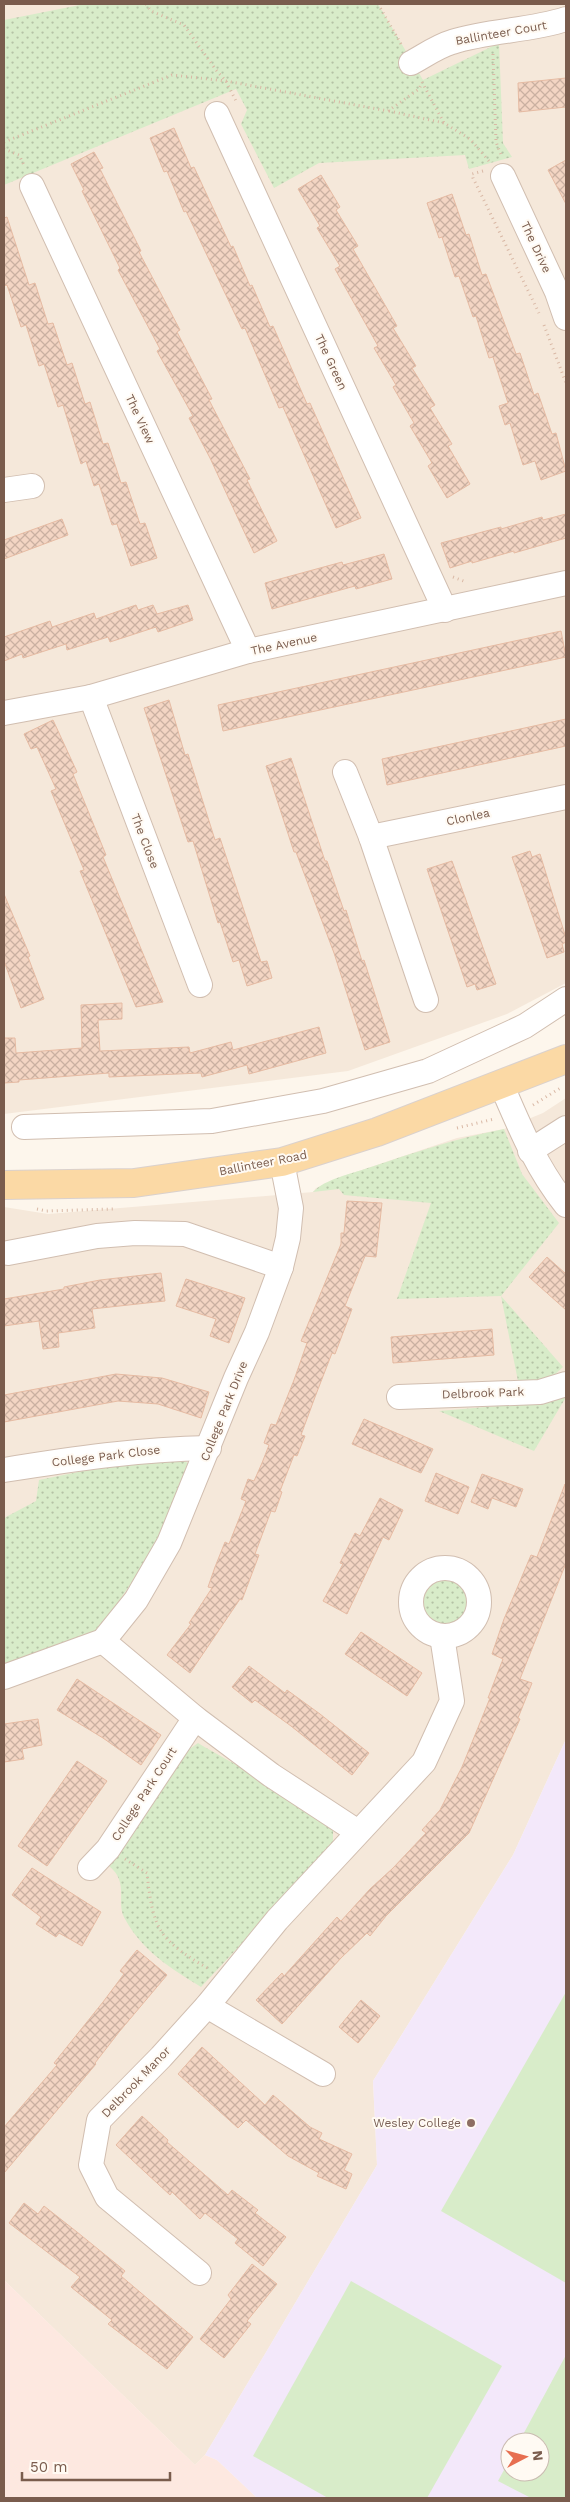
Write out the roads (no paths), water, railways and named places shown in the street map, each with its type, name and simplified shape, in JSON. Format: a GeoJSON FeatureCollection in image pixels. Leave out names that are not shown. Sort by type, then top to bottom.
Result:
{"type":"FeatureCollection","features":[{"type":"Feature","properties":{"kind":"main road","name":"Ballinteer Road"},"geometry":{"type":"LineString","coordinates":[[4,1185],[134,1183],[282,1162],[377,1132],[502,1086],[566,1059]]}},
{"type":"Feature","properties":{"kind":"street","name":"Ballinteer Court"},"geometry":{"type":"LineString","coordinates":[[411,64],[450,42],[485,33],[548,25],[566,19]]}},
{"type":"Feature","properties":{"kind":"street","name":"The Green"},"geometry":{"type":"LineString","coordinates":[[232,110],[445,610]]}},
{"type":"Feature","properties":{"kind":"street","name":"The Drive"},"geometry":{"type":"LineString","coordinates":[[504,170],[557,292],[566,318]]}},
{"type":"Feature","properties":{"kind":"street","name":"The View"},"geometry":{"type":"LineString","coordinates":[[32,186],[248,651]]}},
{"type":"Feature","properties":{"kind":"street"},"geometry":{"type":"LineString","coordinates":[[4,490],[32,486]]}},
{"type":"Feature","properties":{"kind":"street","name":"The Avenue"},"geometry":{"type":"LineString","coordinates":[[4,713],[91,697],[248,651],[566,583]]}},
{"type":"Feature","properties":{"kind":"street","name":"The Close"},"geometry":{"type":"LineString","coordinates":[[91,697],[200,985]]}},
{"type":"Feature","properties":{"kind":"street"},"geometry":{"type":"LineString","coordinates":[[345,772],[371,836],[426,1000]]}},
{"type":"Feature","properties":{"kind":"street","name":"Clonlea"},"geometry":{"type":"LineString","coordinates":[[371,836],[566,798]]}},
{"type":"Feature","properties":{"kind":"street"},"geometry":{"type":"LineString","coordinates":[[24,1127],[212,1121],[323,1101],[428,1071],[524,1026],[566,998]]}},
{"type":"Feature","properties":{"kind":"street"},"geometry":{"type":"LineString","coordinates":[[502,1086],[530,1151],[566,1205]]}},
{"type":"Feature","properties":{"kind":"street"},"geometry":{"type":"LineString","coordinates":[[530,1151],[566,1128]]}},
{"type":"Feature","properties":{"kind":"street","name":"College Park Drive"},"geometry":{"type":"LineString","coordinates":[[103,1641],[136,1600],[169,1543],[236,1378],[257,1332],[281,1267],[288,1238],[291,1208],[282,1162]]}},
{"type":"Feature","properties":{"kind":"street"},"geometry":{"type":"LineString","coordinates":[[8,1253],[97,1236],[135,1233],[185,1234],[281,1267]]}},
{"type":"Feature","properties":{"kind":"street","name":"Delbrook Park"},"geometry":{"type":"LineString","coordinates":[[399,1397],[540,1392],[566,1384]]}},
{"type":"Feature","properties":{"kind":"street","name":"College Park Close"},"geometry":{"type":"LineString","coordinates":[[4,1470],[160,1449],[209,1448]]}},
{"type":"Feature","properties":{"kind":"street","name":"Delbrook Manor"},"geometry":{"type":"LineString","coordinates":[[199,2273],[107,2197],[91,2165],[99,2120],[161,2057],[207,2006],[227,1979],[277,1920],[424,1762],[452,1701],[442,1636]]}},
{"type":"Feature","properties":{"kind":"street"},"geometry":{"type":"LineString","coordinates":[[4,1677],[103,1641],[195,1718],[271,1775],[358,1832]]}},
{"type":"Feature","properties":{"kind":"street","name":"College Park Court"},"geometry":{"type":"LineString","coordinates":[[90,1868],[108,1849],[195,1718]]}},
{"type":"Feature","properties":{"kind":"street"},"geometry":{"type":"LineString","coordinates":[[207,2006],[323,2074]]}},
{"type":"Feature","properties":{"kind":"place","name":"Wesley College"},"geometry":{"type":"Point","coordinates":[471,2123]}}]}
